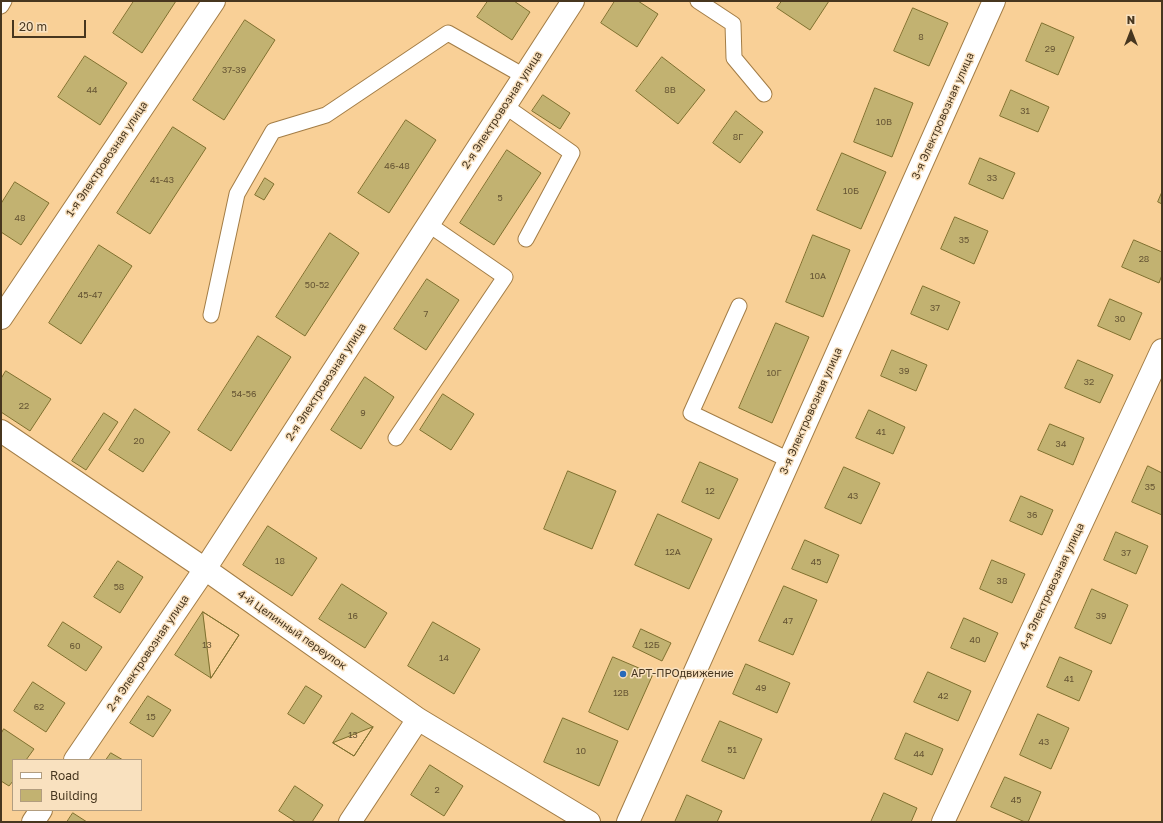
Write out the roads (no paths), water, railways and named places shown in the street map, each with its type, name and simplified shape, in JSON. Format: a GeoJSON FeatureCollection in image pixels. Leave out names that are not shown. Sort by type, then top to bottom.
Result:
{"type":"FeatureCollection","features":[{"type":"Feature","properties":{"kind":"street","name":"1-я Электровозная улица"},"geometry":{"type":"LineString","coordinates":[[1,318],[214,1]]}},
{"type":"Feature","properties":{"kind":"street","name":"2-я Электровозная улица"},"geometry":{"type":"LineString","coordinates":[[76,759],[205,569],[573,1]]}},
{"type":"Feature","properties":{"kind":"street","name":"3-я Электровозная улица"},"geometry":{"type":"LineString","coordinates":[[628,822],[994,1]]}},
{"type":"Feature","properties":{"kind":"street","name":"4-я Электровозная улица"},"geometry":{"type":"LineString","coordinates":[[943,822],[1162,350]]}},
{"type":"Feature","properties":{"kind":"street","name":"4-й Целинный переулок"},"geometry":{"type":"LineString","coordinates":[[1,431],[205,569],[418,719],[589,822]]}},
{"type":"Feature","properties":{"kind":"street"},"geometry":{"type":"LineString","coordinates":[[350,822],[418,719]]}},
{"type":"Feature","properties":{"kind":"street"},"geometry":{"type":"LineString","coordinates":[[33,822],[40,811]]}},
{"type":"Feature","properties":{"kind":"lane"},"geometry":{"type":"LineString","coordinates":[[1,6],[4,1]]}},
{"type":"Feature","properties":{"kind":"lane"},"geometry":{"type":"LineString","coordinates":[[698,1],[733,24],[734,58],[764,94]]}},
{"type":"Feature","properties":{"kind":"lane"},"geometry":{"type":"LineString","coordinates":[[211,315],[237,194],[273,131],[326,115],[448,33],[524,76]]}},
{"type":"Feature","properties":{"kind":"lane"},"geometry":{"type":"LineString","coordinates":[[505,106],[572,153],[526,239]]}},
{"type":"Feature","properties":{"kind":"lane"},"geometry":{"type":"LineString","coordinates":[[396,438],[505,277],[428,224]]}},
{"type":"Feature","properties":{"kind":"lane"},"geometry":{"type":"LineString","coordinates":[[740,306],[691,413],[789,460]]}},
{"type":"Feature","properties":{"kind":"place","name":"АРТ-ПРОдвижение"},"geometry":{"type":"Point","coordinates":[623,674]}}]}
